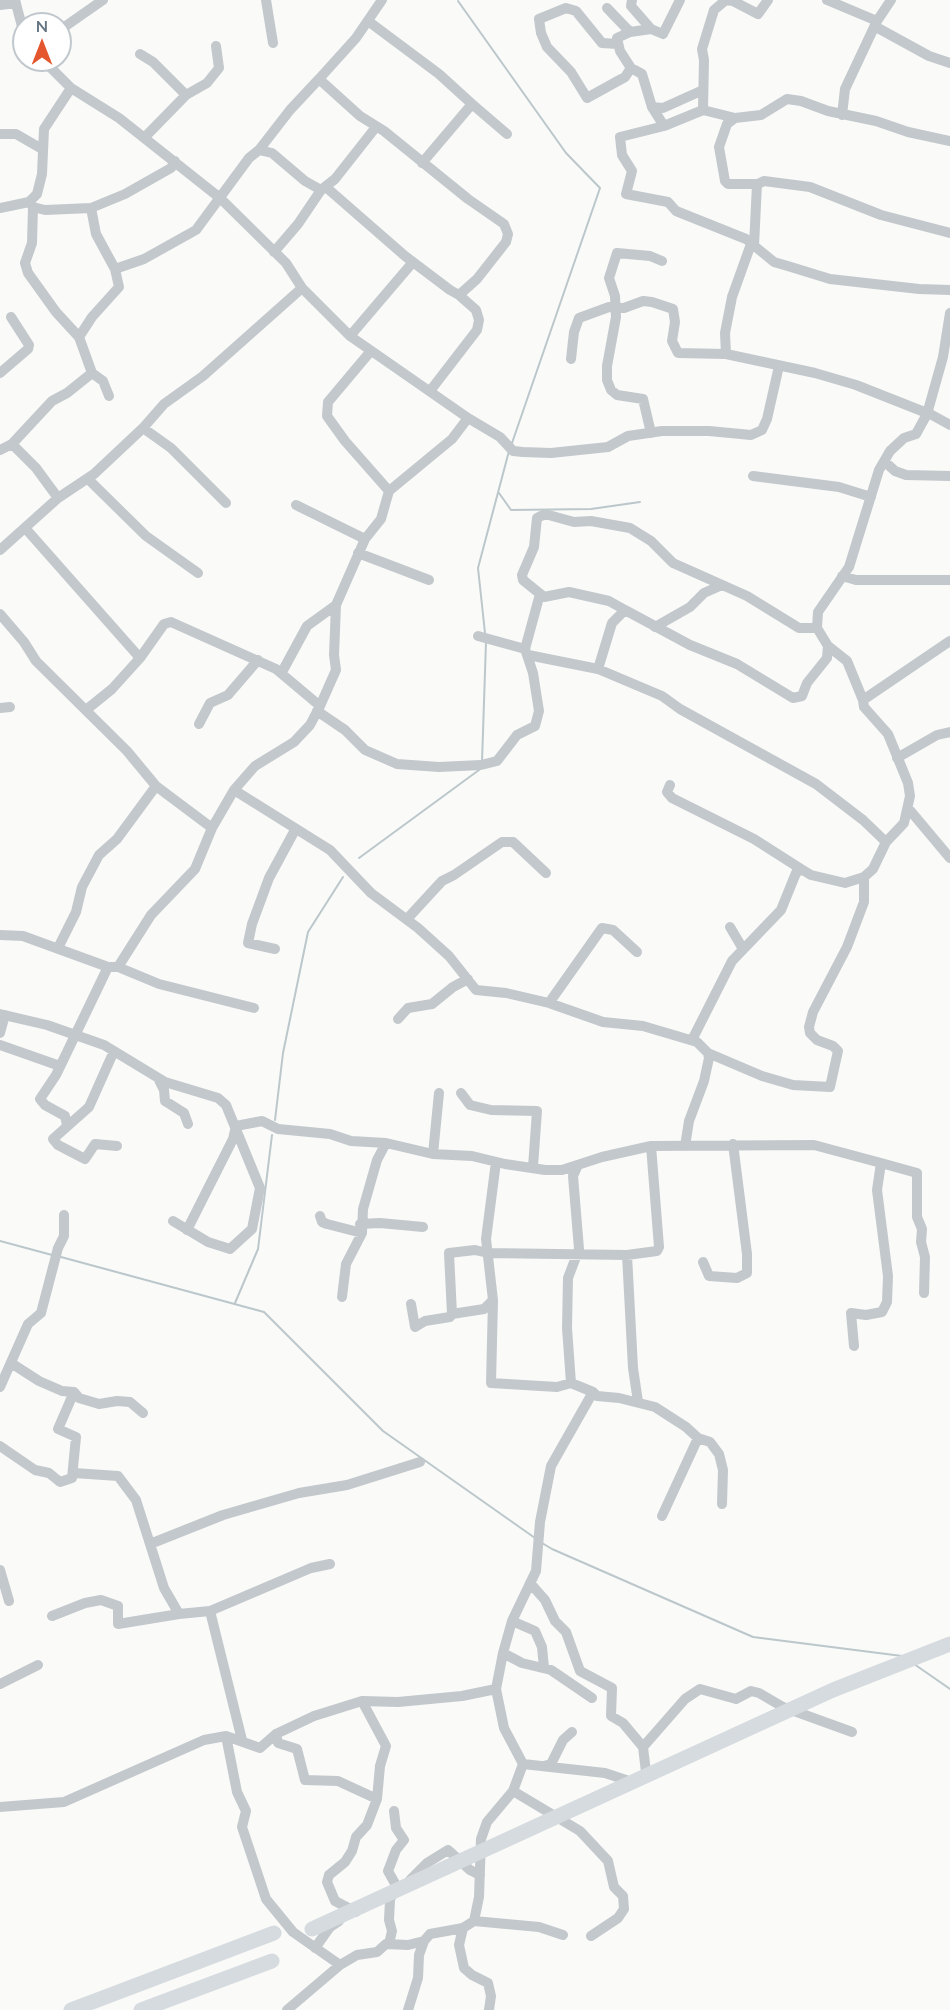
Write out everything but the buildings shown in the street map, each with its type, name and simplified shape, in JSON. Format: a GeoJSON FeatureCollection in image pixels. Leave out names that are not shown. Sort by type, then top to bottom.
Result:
{"type":"FeatureCollection","features":[{"type":"Feature","properties":{"kind":"highway"},"geometry":{"type":"LineString","coordinates":[[312,1929],[833,1690],[950,1644]]}},
{"type":"Feature","properties":{"kind":"highway"},"geometry":{"type":"LineString","coordinates":[[71,2010],[274,1933]]}},
{"type":"Feature","properties":{"kind":"highway"},"geometry":{"type":"LineString","coordinates":[[141,2010],[272,1961]]}},
{"type":"Feature","properties":{"kind":"street"},"geometry":{"type":"LineString","coordinates":[[72,22],[103,0]]}},
{"type":"Feature","properties":{"kind":"street"},"geometry":{"type":"LineString","coordinates":[[266,0],[273,43]]}},
{"type":"Feature","properties":{"kind":"street"},"geometry":{"type":"LineString","coordinates":[[115,269],[144,259],[196,230],[249,158],[259,150],[290,110],[368,21],[382,0]]}},
{"type":"Feature","properties":{"kind":"street"},"geometry":{"type":"LineString","coordinates":[[576,11],[579,0]]}},
{"type":"Feature","properties":{"kind":"street"},"geometry":{"type":"LineString","coordinates":[[632,0],[631,6],[651,29],[663,34],[680,0]]}},
{"type":"Feature","properties":{"kind":"street"},"geometry":{"type":"LineString","coordinates":[[703,110],[704,60],[702,49],[714,10],[726,0],[733,1],[758,14],[768,0]]}},
{"type":"Feature","properties":{"kind":"street"},"geometry":{"type":"LineString","coordinates":[[827,0],[876,24],[929,56],[950,63]]}},
{"type":"Feature","properties":{"kind":"street"},"geometry":{"type":"LineString","coordinates":[[842,115],[845,89],[876,24],[891,0]]}},
{"type":"Feature","properties":{"kind":"street"},"geometry":{"type":"LineString","coordinates":[[0,6],[15,2]]}},
{"type":"Feature","properties":{"kind":"street"},"geometry":{"type":"LineString","coordinates":[[617,44],[602,43],[576,11],[559,8],[539,19],[546,47],[571,72],[586,98],[625,77],[632,68]]}},
{"type":"Feature","properties":{"kind":"street"},"geometry":{"type":"LineString","coordinates":[[608,8],[630,32]]}},
{"type":"Feature","properties":{"kind":"street"},"geometry":{"type":"LineString","coordinates":[[368,21],[439,74],[507,134]]}},
{"type":"Feature","properties":{"kind":"street"},"geometry":{"type":"LineString","coordinates":[[651,29],[630,32],[617,38],[617,44],[632,68],[642,74],[652,107],[664,126]]}},
{"type":"Feature","properties":{"kind":"street"},"geometry":{"type":"LineString","coordinates":[[144,138],[186,95],[207,83],[219,68],[216,46]]}},
{"type":"Feature","properties":{"kind":"street"},"geometry":{"type":"LineString","coordinates":[[140,54],[153,62],[186,95]]}},
{"type":"Feature","properties":{"kind":"street"},"geometry":{"type":"LineString","coordinates":[[55,72],[71,88],[119,118],[220,198],[274,252],[302,288],[350,336],[468,418],[500,437],[513,451],[551,453],[608,447],[628,436],[651,433],[709,431],[751,435],[762,430],[768,419],[780,366]]}},
{"type":"Feature","properties":{"kind":"street"},"geometry":{"type":"LineString","coordinates":[[319,79],[376,127],[504,224],[508,234],[506,243],[477,279],[459,295]]}},
{"type":"Feature","properties":{"kind":"street"},"geometry":{"type":"LineString","coordinates":[[71,88],[44,129],[42,174],[37,194],[31,205],[32,243],[25,263],[28,273],[56,312],[79,337],[92,373],[102,381],[109,396]]}},
{"type":"Feature","properties":{"kind":"street"},"geometry":{"type":"LineString","coordinates":[[652,107],[663,108],[703,90]]}},
{"type":"Feature","properties":{"kind":"street"},"geometry":{"type":"LineString","coordinates":[[950,141],[787,99],[761,115],[735,118],[703,110],[664,126],[620,137],[622,155],[632,171],[626,194],[668,202],[676,211],[746,239],[774,262],[830,279],[919,289],[950,290]]}},
{"type":"Feature","properties":{"kind":"street"},"geometry":{"type":"LineString","coordinates":[[422,163],[472,104]]}},
{"type":"Feature","properties":{"kind":"street"},"geometry":{"type":"LineString","coordinates":[[735,118],[727,124],[719,147],[725,181],[728,184],[757,184],[764,181],[810,187],[881,215],[950,233]]}},
{"type":"Feature","properties":{"kind":"street"},"geometry":{"type":"LineString","coordinates":[[274,252],[376,127]]}},
{"type":"Feature","properties":{"kind":"street"},"geometry":{"type":"LineString","coordinates":[[0,134],[16,134],[42,149]]}},
{"type":"Feature","properties":{"kind":"street"},"geometry":{"type":"LineString","coordinates":[[259,150],[272,153],[305,181],[324,189],[476,310],[479,320],[477,330],[430,391]]}},
{"type":"Feature","properties":{"kind":"street"},"geometry":{"type":"LineString","coordinates":[[0,208],[31,205],[45,210],[90,208],[125,194],[171,168],[175,161]]}},
{"type":"Feature","properties":{"kind":"street"},"geometry":{"type":"LineString","coordinates":[[726,354],[725,333],[732,297],[753,245],[757,184]]}},
{"type":"Feature","properties":{"kind":"street"},"geometry":{"type":"LineString","coordinates":[[79,337],[92,316],[119,288],[115,269],[96,234],[90,208]]}},
{"type":"Feature","properties":{"kind":"street"},"geometry":{"type":"LineString","coordinates":[[651,433],[643,399],[617,395],[611,390],[608,380],[607,366],[616,317],[609,278],[617,253],[650,256],[662,261]]}},
{"type":"Feature","properties":{"kind":"street"},"geometry":{"type":"LineString","coordinates":[[350,336],[413,262]]}},
{"type":"Feature","properties":{"kind":"street"},"geometry":{"type":"LineString","coordinates":[[0,550],[26,530],[58,498],[88,479],[164,404],[203,376],[302,288]]}},
{"type":"Feature","properties":{"kind":"street"},"geometry":{"type":"LineString","coordinates":[[571,359],[574,332],[579,318],[615,306],[631,307],[643,301],[665,305],[673,309],[675,313],[672,341],[678,353],[726,354],[856,385],[950,425]]}},
{"type":"Feature","properties":{"kind":"street"},"geometry":{"type":"LineString","coordinates":[[670,785],[667,792],[672,798],[754,839],[811,875],[845,883],[864,877],[873,869],[886,842],[904,823],[910,796],[908,783],[888,734],[864,706],[847,661],[828,646],[818,628],[818,612],[849,567],[859,543],[879,470],[904,438],[916,434],[927,414],[947,346],[950,313]]}},
{"type":"Feature","properties":{"kind":"street"},"geometry":{"type":"LineString","coordinates":[[0,373],[28,349],[29,345],[11,317]]}},
{"type":"Feature","properties":{"kind":"street"},"geometry":{"type":"LineString","coordinates":[[370,352],[328,402],[327,416],[345,441],[389,491]]}},
{"type":"Feature","properties":{"kind":"street"},"geometry":{"type":"LineString","coordinates":[[0,450],[12,444],[52,401],[67,393],[92,373]]}},
{"type":"Feature","properties":{"kind":"street"},"geometry":{"type":"LineString","coordinates":[[67,1125],[65,1116],[45,1105],[40,1099],[113,967],[151,915],[195,868],[212,828],[234,790],[255,765],[294,742],[310,725],[336,670],[334,655],[336,605],[365,539],[381,519],[389,491],[452,439],[468,418]]}},
{"type":"Feature","properties":{"kind":"street"},"geometry":{"type":"LineString","coordinates":[[142,428],[171,448],[226,503]]}},
{"type":"Feature","properties":{"kind":"street"},"geometry":{"type":"LineString","coordinates":[[12,444],[36,468],[58,498]]}},
{"type":"Feature","properties":{"kind":"street"},"geometry":{"type":"LineString","coordinates":[[884,461],[895,471],[906,475],[950,476]]}},
{"type":"Feature","properties":{"kind":"street"},"geometry":{"type":"LineString","coordinates":[[753,477],[839,487],[871,497]]}},
{"type":"Feature","properties":{"kind":"street"},"geometry":{"type":"LineString","coordinates":[[88,479],[146,536],[198,573]]}},
{"type":"Feature","properties":{"kind":"street"},"geometry":{"type":"LineString","coordinates":[[296,505],[365,539]]}},
{"type":"Feature","properties":{"kind":"street"},"geometry":{"type":"LineString","coordinates":[[818,628],[799,628],[747,596],[673,563],[651,541],[630,528],[591,521],[574,522],[545,514],[537,518],[535,522],[534,548],[522,575],[523,580],[544,597],[569,592],[609,602],[690,645],[737,664],[793,698],[802,696],[807,683],[827,658],[828,646]]}},
{"type":"Feature","properties":{"kind":"street"},"geometry":{"type":"LineString","coordinates":[[26,530],[140,658]]}},
{"type":"Feature","properties":{"kind":"street"},"geometry":{"type":"LineString","coordinates":[[358,553],[429,580]]}},
{"type":"Feature","properties":{"kind":"street"},"geometry":{"type":"LineString","coordinates":[[842,576],[856,580],[950,580]]}},
{"type":"Feature","properties":{"kind":"street"},"geometry":{"type":"LineString","coordinates":[[655,627],[690,606],[704,593],[722,585]]}},
{"type":"Feature","properties":{"kind":"street"},"geometry":{"type":"LineString","coordinates":[[86,710],[112,689],[140,658],[164,624],[171,622],[282,672],[365,750],[397,764],[439,767],[482,765],[497,761],[504,748],[517,735],[534,726],[539,711],[526,652],[540,594]]}},
{"type":"Feature","properties":{"kind":"street"},"geometry":{"type":"LineString","coordinates":[[282,672],[307,626],[336,605]]}},
{"type":"Feature","properties":{"kind":"street"},"geometry":{"type":"LineString","coordinates":[[598,669],[612,623],[625,610]]}},
{"type":"Feature","properties":{"kind":"street"},"geometry":{"type":"LineString","coordinates":[[0,614],[24,642],[36,661],[86,710],[156,786],[212,828]]}},
{"type":"Feature","properties":{"kind":"street"},"geometry":{"type":"LineString","coordinates":[[478,636],[526,652],[598,669],[662,696],[680,709],[816,784],[863,820],[886,842]]}},
{"type":"Feature","properties":{"kind":"street"},"geometry":{"type":"LineString","coordinates":[[863,700],[950,641]]}},
{"type":"Feature","properties":{"kind":"street"},"geometry":{"type":"LineString","coordinates":[[200,724],[210,704],[228,695],[258,660]]}},
{"type":"Feature","properties":{"kind":"street"},"geometry":{"type":"LineString","coordinates":[[897,758],[937,735],[950,732]]}},
{"type":"Feature","properties":{"kind":"street"},"geometry":{"type":"LineString","coordinates":[[58,948],[76,912],[82,887],[99,855],[117,839],[156,786]]}},
{"type":"Feature","properties":{"kind":"street"},"geometry":{"type":"LineString","coordinates":[[234,790],[330,850],[371,893],[407,919],[449,956],[476,990],[506,993],[549,1003],[603,1022],[643,1026],[692,1040],[708,1053],[762,1076],[793,1085],[830,1087],[838,1051],[833,1046],[817,1040],[810,1033],[809,1027],[813,1012],[847,947],[864,902],[864,877]]}},
{"type":"Feature","properties":{"kind":"street"},"geometry":{"type":"LineString","coordinates":[[908,808],[950,858]]}},
{"type":"Feature","properties":{"kind":"street"},"geometry":{"type":"LineString","coordinates":[[275,949],[248,943],[252,924],[269,878],[295,830]]}},
{"type":"Feature","properties":{"kind":"street"},"geometry":{"type":"LineString","coordinates":[[407,919],[442,880],[454,875],[502,842],[513,842],[546,873]]}},
{"type":"Feature","properties":{"kind":"street"},"geometry":{"type":"LineString","coordinates":[[692,1040],[732,961],[781,910],[796,873],[801,868]]}},
{"type":"Feature","properties":{"kind":"street"},"geometry":{"type":"LineString","coordinates":[[730,927],[743,949]]}},
{"type":"Feature","properties":{"kind":"street"},"geometry":{"type":"LineString","coordinates":[[549,1003],[602,928],[613,930],[637,952]]}},
{"type":"Feature","properties":{"kind":"street"},"geometry":{"type":"LineString","coordinates":[[0,935],[23,936],[159,984],[254,1008]]}},
{"type":"Feature","properties":{"kind":"street"},"geometry":{"type":"LineString","coordinates":[[398,1019],[408,1008],[432,1004],[453,987],[468,979]]}},
{"type":"Feature","properties":{"kind":"street"},"geometry":{"type":"LineString","coordinates":[[0,1033],[3,1015],[75,1034],[114,1052],[157,1078],[189,1091],[218,1098],[226,1105],[260,1188],[252,1229],[230,1249],[208,1242],[173,1221]]}},
{"type":"Feature","properties":{"kind":"street"},"geometry":{"type":"LineString","coordinates":[[0,1045],[60,1066]]}},
{"type":"Feature","properties":{"kind":"street"},"geometry":{"type":"LineString","coordinates":[[114,1052],[89,1107],[67,1125],[54,1142],[85,1159],[94,1144],[117,1146]]}},
{"type":"Feature","properties":{"kind":"street"},"geometry":{"type":"LineString","coordinates":[[685,1146],[689,1121],[704,1082],[708,1053]]}},
{"type":"Feature","properties":{"kind":"street"},"geometry":{"type":"LineString","coordinates":[[157,1078],[164,1090],[165,1101],[184,1113],[188,1124]]}},
{"type":"Feature","properties":{"kind":"street"},"geometry":{"type":"LineString","coordinates":[[433,1154],[439,1093]]}},
{"type":"Feature","properties":{"kind":"street"},"geometry":{"type":"LineString","coordinates":[[461,1093],[470,1105],[491,1110],[537,1111],[534,1167]]}},
{"type":"Feature","properties":{"kind":"street"},"geometry":{"type":"LineString","coordinates":[[236,1126],[262,1121],[278,1129],[330,1134],[351,1141],[386,1143],[433,1154],[472,1156],[496,1162],[562,1170],[602,1157],[651,1146],[820,1145],[917,1173],[917,1217],[922,1229],[921,1242],[925,1257],[924,1293]]}},
{"type":"Feature","properties":{"kind":"street"},"geometry":{"type":"LineString","coordinates":[[187,1230],[233,1140],[236,1126]]}},
{"type":"Feature","properties":{"kind":"street"},"geometry":{"type":"LineString","coordinates":[[342,1297],[346,1264],[361,1228],[377,1160],[386,1143]]}},
{"type":"Feature","properties":{"kind":"street"},"geometry":{"type":"LineString","coordinates":[[703,1262],[709,1276],[737,1278],[747,1273],[747,1254],[733,1144]]}},
{"type":"Feature","properties":{"kind":"street"},"geometry":{"type":"LineString","coordinates":[[452,1314],[449,1253],[475,1250],[488,1253],[627,1255],[657,1251],[659,1247],[651,1146]]}},
{"type":"Feature","properties":{"kind":"street"},"geometry":{"type":"LineString","coordinates":[[496,1162],[487,1218],[493,1300],[491,1383],[557,1387],[571,1383],[597,1396],[655,1407],[698,1438],[710,1442],[719,1454],[724,1482],[722,1504]]}},
{"type":"Feature","properties":{"kind":"street"},"geometry":{"type":"LineString","coordinates":[[854,1346],[851,1314],[866,1315],[882,1312],[887,1302],[888,1276],[877,1190],[881,1163]]}},
{"type":"Feature","properties":{"kind":"street"},"geometry":{"type":"LineString","coordinates":[[571,1383],[567,1328],[568,1278],[575,1253],[579,1249],[573,1176],[577,1167]]}},
{"type":"Feature","properties":{"kind":"street"},"geometry":{"type":"LineString","coordinates":[[0,1387],[28,1324],[41,1313],[58,1248],[64,1236],[64,1215]]}},
{"type":"Feature","properties":{"kind":"street"},"geometry":{"type":"LineString","coordinates":[[320,1216],[322,1222],[327,1224],[361,1228],[380,1223],[423,1227]]}},
{"type":"Feature","properties":{"kind":"street"},"geometry":{"type":"LineString","coordinates":[[627,1255],[633,1368],[638,1402]]}},
{"type":"Feature","properties":{"kind":"street"},"geometry":{"type":"LineString","coordinates":[[411,1304],[415,1327],[425,1321],[484,1309],[493,1300]]}},
{"type":"Feature","properties":{"kind":"street"},"geometry":{"type":"LineString","coordinates":[[11,1363],[39,1381],[62,1391],[74,1392],[79,1398],[99,1404],[117,1401],[130,1402],[143,1413]]}},
{"type":"Feature","properties":{"kind":"street"},"geometry":{"type":"LineString","coordinates":[[0,1446],[35,1470],[49,1473],[60,1482],[72,1478],[76,1437],[58,1429],[74,1392]]}},
{"type":"Feature","properties":{"kind":"street"},"geometry":{"type":"LineString","coordinates":[[474,1921],[480,1875],[481,1839],[487,1822],[513,1791],[523,1764],[504,1728],[496,1689],[503,1653],[512,1621],[536,1571],[540,1522],[551,1466],[593,1392]]}},
{"type":"Feature","properties":{"kind":"street"},"geometry":{"type":"LineString","coordinates":[[662,1516],[698,1438]]}},
{"type":"Feature","properties":{"kind":"street"},"geometry":{"type":"LineString","coordinates":[[150,1544],[223,1515],[299,1493],[347,1485],[420,1462]]}},
{"type":"Feature","properties":{"kind":"street"},"geometry":{"type":"LineString","coordinates":[[74,1473],[118,1476],[136,1500],[164,1588],[179,1614]]}},
{"type":"Feature","properties":{"kind":"street"},"geometry":{"type":"LineString","coordinates":[[52,1616],[85,1603],[102,1600],[118,1606],[118,1624],[210,1611],[311,1568],[330,1564]]}},
{"type":"Feature","properties":{"kind":"street"},"geometry":{"type":"LineString","coordinates":[[0,1570],[9,1601]]}},
{"type":"Feature","properties":{"kind":"street"},"geometry":{"type":"LineString","coordinates":[[523,1764],[605,1773],[632,1782],[642,1779],[646,1772],[644,1747],[623,1723],[611,1716],[609,1708],[612,1688],[580,1671],[566,1632],[555,1621],[546,1600],[530,1583]]}},
{"type":"Feature","properties":{"kind":"street"},"geometry":{"type":"LineString","coordinates":[[210,1611],[242,1740]]}},
{"type":"Feature","properties":{"kind":"street"},"geometry":{"type":"LineString","coordinates":[[512,1621],[535,1631],[542,1647],[544,1668]]}},
{"type":"Feature","properties":{"kind":"street"},"geometry":{"type":"LineString","coordinates":[[503,1653],[522,1663],[544,1668],[570,1680],[574,1687],[592,1698]]}},
{"type":"Feature","properties":{"kind":"street"},"geometry":{"type":"LineString","coordinates":[[0,1684],[38,1665]]}},
{"type":"Feature","properties":{"kind":"street"},"geometry":{"type":"LineString","coordinates":[[0,1807],[64,1802],[204,1740],[226,1736],[242,1740],[261,1749],[276,1734],[314,1716],[362,1701],[409,1701],[496,1689]]}},
{"type":"Feature","properties":{"kind":"street"},"geometry":{"type":"LineString","coordinates":[[644,1747],[674,1710],[700,1689],[736,1699],[752,1691],[783,1707],[852,1732]]}},
{"type":"Feature","properties":{"kind":"street"},"geometry":{"type":"LineString","coordinates":[[315,1948],[330,1927],[356,1914],[355,1910],[335,1901],[327,1882],[329,1875],[345,1862],[352,1851],[356,1837],[367,1825],[377,1799],[380,1766],[386,1746],[362,1701]]}},
{"type":"Feature","properties":{"kind":"street"},"geometry":{"type":"LineString","coordinates":[[544,1766],[551,1764],[563,1740],[572,1732]]}},
{"type":"Feature","properties":{"kind":"street"},"geometry":{"type":"LineString","coordinates":[[276,1734],[278,1743],[297,1749],[305,1780],[338,1780],[377,1799]]}},
{"type":"Feature","properties":{"kind":"street"},"geometry":{"type":"LineString","coordinates":[[226,1736],[237,1792],[246,1810],[242,1827],[266,1899],[293,1932],[340,1965]]}},
{"type":"Feature","properties":{"kind":"street"},"geometry":{"type":"LineString","coordinates":[[513,1791],[580,1831],[608,1861],[614,1887],[623,1896],[624,1909],[618,1918],[591,1936]]}},
{"type":"Feature","properties":{"kind":"street"},"geometry":{"type":"LineString","coordinates":[[394,1811],[396,1828],[404,1840],[396,1850],[388,1871],[397,1887]]}},
{"type":"Feature","properties":{"kind":"street"},"geometry":{"type":"LineString","coordinates":[[389,1944],[392,1931],[389,1920],[390,1900],[391,1893],[397,1887],[448,1850],[470,1870],[480,1875]]}},
{"type":"Feature","properties":{"kind":"street"},"geometry":{"type":"LineString","coordinates":[[408,2010],[418,1978],[419,1955],[424,1941],[430,1934],[463,1928],[474,1921],[539,1927],[563,1935]]}},
{"type":"Feature","properties":{"kind":"street"},"geometry":{"type":"LineString","coordinates":[[463,1928],[459,1946],[464,1968],[488,1983],[491,1996],[489,2010]]}},
{"type":"Feature","properties":{"kind":"street"},"geometry":{"type":"LineString","coordinates":[[287,2010],[340,1965],[357,1955],[377,1952],[389,1944],[408,1945],[424,1941]]}},
{"type":"Feature","properties":{"kind":"waterway"},"geometry":{"type":"LineString","coordinates":[[458,1],[566,153],[600,188],[512,443]]}},
{"type":"Feature","properties":{"kind":"waterway"},"geometry":{"type":"LineString","coordinates":[[485,633],[478,568],[509,451]]}},
{"type":"Feature","properties":{"kind":"waterway"},"geometry":{"type":"LineString","coordinates":[[499,493],[511,510],[591,509],[640,502]]}},
{"type":"Feature","properties":{"kind":"waterway"},"geometry":{"type":"LineString","coordinates":[[482,762],[486,642]]}},
{"type":"Feature","properties":{"kind":"waterway"},"geometry":{"type":"LineString","coordinates":[[359,858],[479,770]]}},
{"type":"Feature","properties":{"kind":"waterway"},"geometry":{"type":"LineString","coordinates":[[275,1120],[283,1053],[308,932],[343,877]]}},
{"type":"Feature","properties":{"kind":"waterway"},"geometry":{"type":"LineString","coordinates":[[235,1303],[258,1249],[272,1135]]}},
{"type":"Feature","properties":{"kind":"waterway"},"geometry":{"type":"LineString","coordinates":[[0,1241],[52,1255]]}},
{"type":"Feature","properties":{"kind":"waterway"},"geometry":{"type":"LineString","coordinates":[[61,1257],[264,1312],[383,1431],[535,1538]]}},
{"type":"Feature","properties":{"kind":"waterway"},"geometry":{"type":"LineString","coordinates":[[542,1543],[753,1637],[902,1656]]}},
{"type":"Feature","properties":{"kind":"waterway"},"geometry":{"type":"LineString","coordinates":[[914,1664],[950,1689]]}}]}
